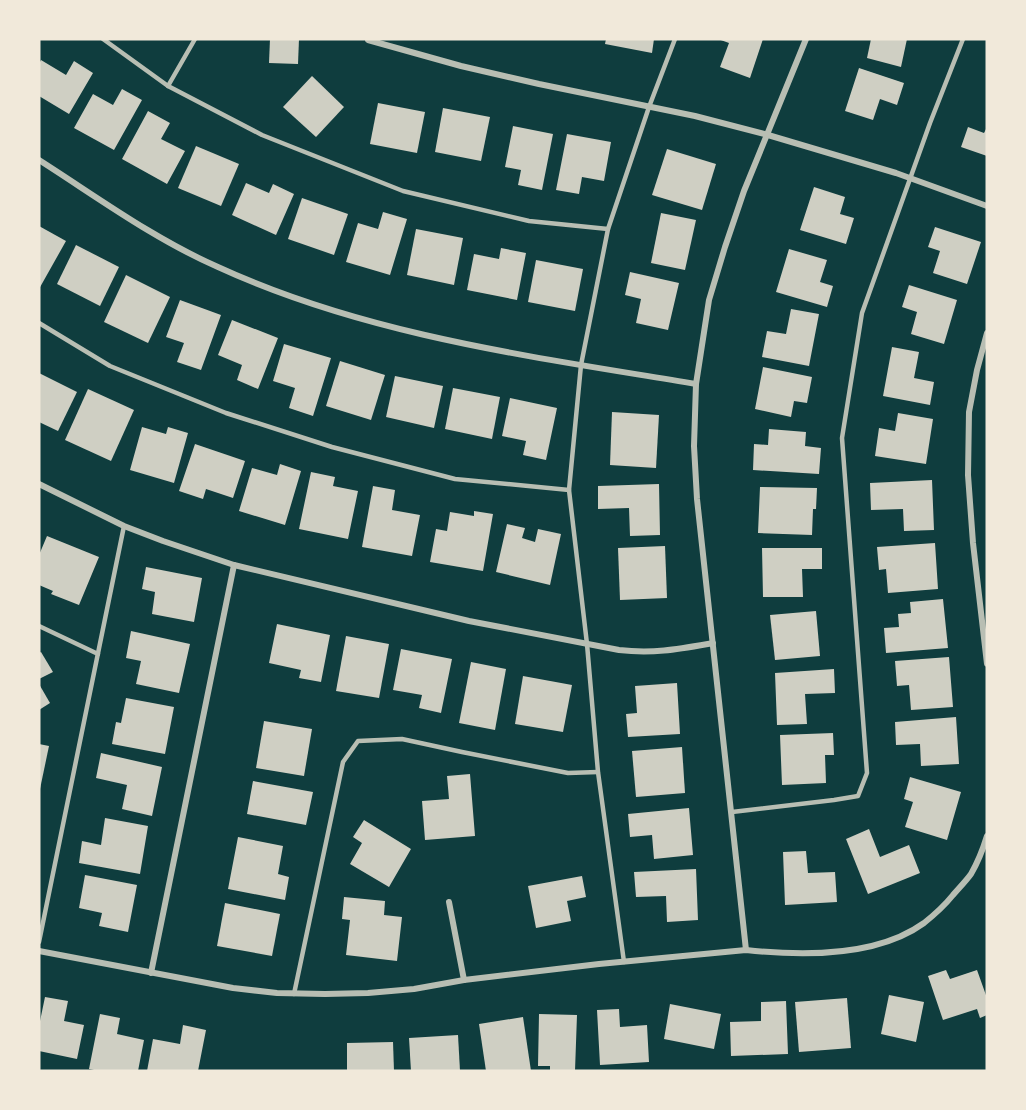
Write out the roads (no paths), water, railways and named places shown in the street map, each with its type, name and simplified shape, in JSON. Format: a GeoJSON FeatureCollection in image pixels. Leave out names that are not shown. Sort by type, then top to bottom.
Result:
{"type":"FeatureCollection","features":[{"type":"Feature","properties":{"kind":"street"},"geometry":{"type":"LineString","coordinates":[[747,950],[697,499],[694,446],[696,384],[709,300],[725,247],[744,191],[806,39]]}},
{"type":"Feature","properties":{"kind":"street"},"geometry":{"type":"LineString","coordinates":[[368,40],[461,66],[695,116],[768,135],[910,178],[987,206]]}},
{"type":"Feature","properties":{"kind":"street"},"geometry":{"type":"LineString","coordinates":[[39,160],[174,246],[219,268],[339,313],[471,345],[696,384]]}},
{"type":"Feature","properties":{"kind":"street"},"geometry":{"type":"LineString","coordinates":[[987,333],[969,412],[968,475],[973,543],[987,664]]}},
{"type":"Feature","properties":{"kind":"street"},"geometry":{"type":"LineString","coordinates":[[39,484],[124,526],[234,565],[469,621],[641,652],[662,652],[713,644]]}},
{"type":"Feature","properties":{"kind":"street"},"geometry":{"type":"LineString","coordinates":[[151,973],[234,565]]}},
{"type":"Feature","properties":{"kind":"street"},"geometry":{"type":"LineString","coordinates":[[39,951],[233,988],[294,994],[368,993],[414,989],[464,980],[747,950],[829,953],[859,949],[892,940],[923,923],[948,901],[971,874],[987,836]]}},
{"type":"Feature","properties":{"kind":"street"},"geometry":{"type":"LineString","coordinates":[[449,902],[464,980]]}},
{"type":"Feature","properties":{"kind":"lane"},"geometry":{"type":"LineString","coordinates":[[103,39],[168,86],[262,135],[403,191],[529,221],[608,229]]}},
{"type":"Feature","properties":{"kind":"lane"},"geometry":{"type":"LineString","coordinates":[[168,86],[195,39]]}},
{"type":"Feature","properties":{"kind":"lane"},"geometry":{"type":"LineString","coordinates":[[624,962],[598,772],[587,644],[569,490],[581,365],[608,229],[649,107],[675,39]]}},
{"type":"Feature","properties":{"kind":"lane"},"geometry":{"type":"LineString","coordinates":[[732,812],[858,796],[867,773],[842,438],[862,313],[963,39]]}},
{"type":"Feature","properties":{"kind":"lane"},"geometry":{"type":"LineString","coordinates":[[39,323],[110,366],[226,413],[332,447],[455,479],[569,490]]}},
{"type":"Feature","properties":{"kind":"lane"},"geometry":{"type":"LineString","coordinates":[[39,942],[124,526]]}},
{"type":"Feature","properties":{"kind":"lane"},"geometry":{"type":"LineString","coordinates":[[39,626],[98,654]]}},
{"type":"Feature","properties":{"kind":"lane"},"geometry":{"type":"LineString","coordinates":[[294,994],[343,762],[358,741],[402,739],[568,772],[598,772]]}}]}
